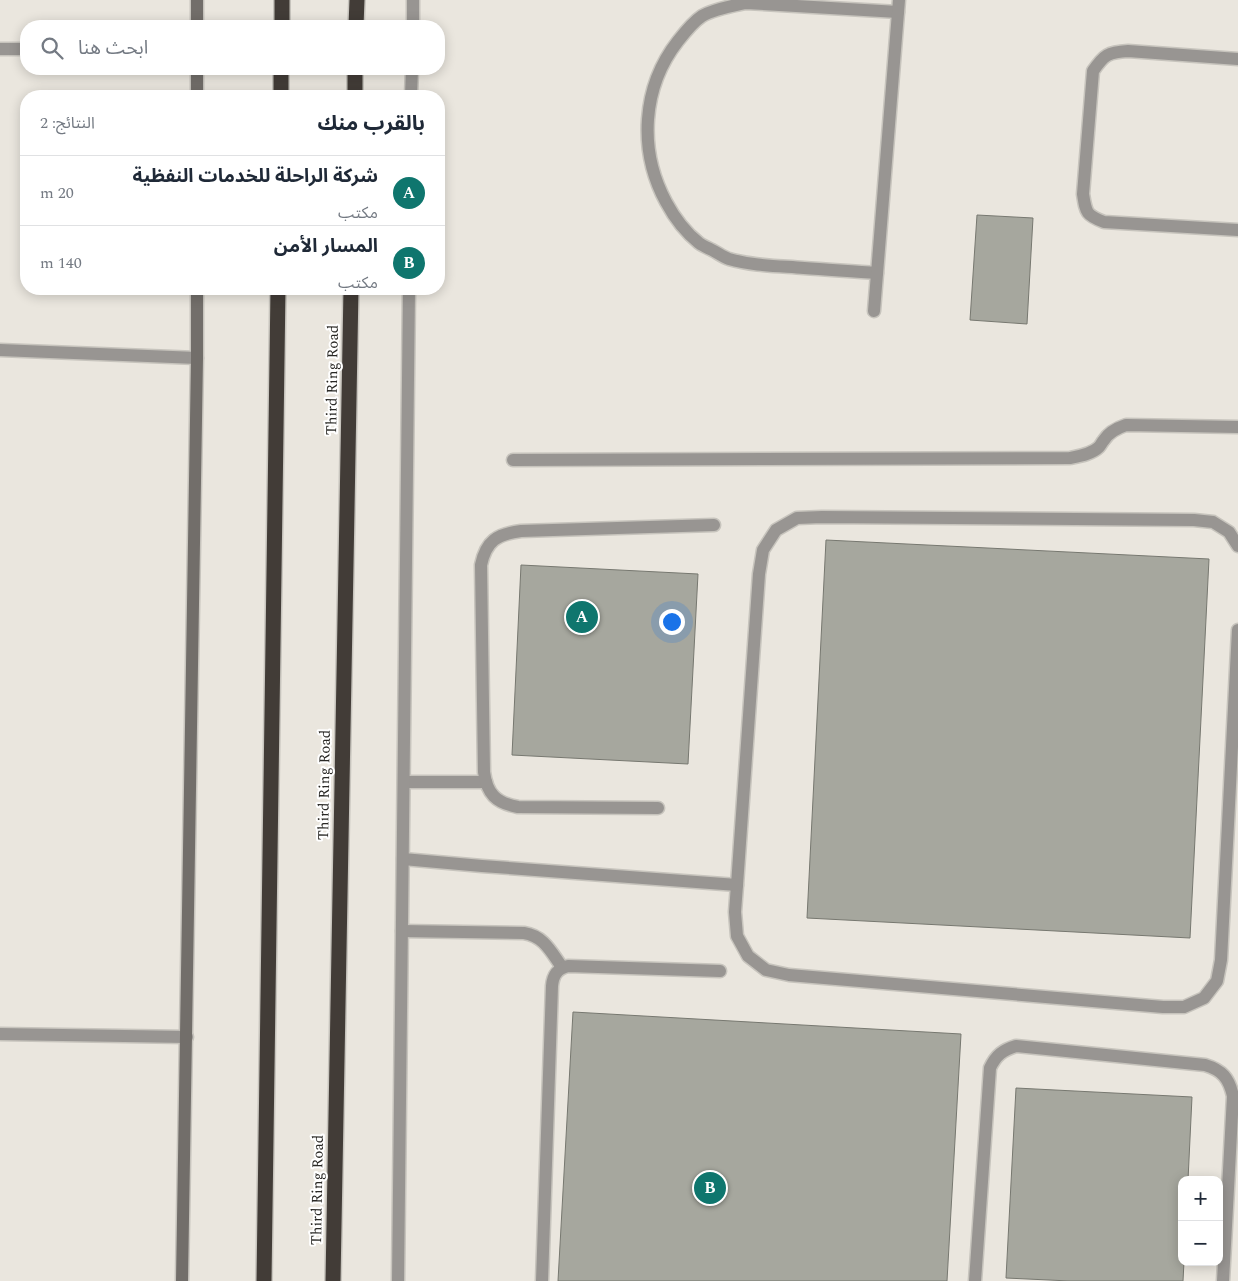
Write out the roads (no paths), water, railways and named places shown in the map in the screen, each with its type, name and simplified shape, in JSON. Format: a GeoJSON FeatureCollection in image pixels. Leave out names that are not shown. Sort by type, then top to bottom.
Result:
{"type":"FeatureCollection","features":[{"type":"Feature","properties":{"kind":"highway"},"geometry":{"type":"LineString","coordinates":[[282,0],[282,20]]}},
{"type":"Feature","properties":{"kind":"highway"},"geometry":{"type":"LineString","coordinates":[[356,20],[357,0]]}},
{"type":"Feature","properties":{"kind":"highway"},"geometry":{"type":"LineString","coordinates":[[281,75],[281,90]]}},
{"type":"Feature","properties":{"kind":"highway"},"geometry":{"type":"LineString","coordinates":[[355,75],[355,90]]}},
{"type":"Feature","properties":{"kind":"highway"},"geometry":{"type":"LineString","coordinates":[[264,1281],[278,295]]}},
{"type":"Feature","properties":{"kind":"highway","name":"Third Ring Road"},"geometry":{"type":"LineString","coordinates":[[333,1281],[351,295]]}},
{"type":"Feature","properties":{"kind":"street"},"geometry":{"type":"LineString","coordinates":[[197,0],[197,20]]}},
{"type":"Feature","properties":{"kind":"street"},"geometry":{"type":"LineString","coordinates":[[413,0],[413,20]]}},
{"type":"Feature","properties":{"kind":"street"},"geometry":{"type":"LineString","coordinates":[[874,311],[877,273],[898,6],[746,2],[702,16],[672,48],[662,67],[650,102],[647,131],[648,152],[653,173],[671,212],[684,229],[700,244],[728,258],[754,264],[877,273]]}},
{"type":"Feature","properties":{"kind":"street"},"geometry":{"type":"LineString","coordinates":[[0,49],[20,49]]}},
{"type":"Feature","properties":{"kind":"street"},"geometry":{"type":"LineString","coordinates":[[1238,59],[1128,51],[1114,52],[1101,59],[1093,71],[1083,194],[1085,208],[1091,217],[1104,222],[1238,230]]}},
{"type":"Feature","properties":{"kind":"street"},"geometry":{"type":"LineString","coordinates":[[197,75],[197,90]]}},
{"type":"Feature","properties":{"kind":"street"},"geometry":{"type":"LineString","coordinates":[[411,90],[412,75]]}},
{"type":"Feature","properties":{"kind":"street"},"geometry":{"type":"LineString","coordinates":[[182,1281],[197,295]]}},
{"type":"Feature","properties":{"kind":"street"},"geometry":{"type":"LineString","coordinates":[[398,1281],[409,295]]}},
{"type":"Feature","properties":{"kind":"street"},"geometry":{"type":"LineString","coordinates":[[0,350],[197,358]]}},
{"type":"Feature","properties":{"kind":"street"},"geometry":{"type":"LineString","coordinates":[[513,460],[1070,458],[1091,453],[1099,447],[1110,432],[1126,425],[1238,427]]}},
{"type":"Feature","properties":{"kind":"street"},"geometry":{"type":"LineString","coordinates":[[1238,546],[1230,532],[1213,522],[1194,520],[822,517],[798,518],[776,530],[763,550],[760,574],[735,912],[737,936],[748,956],[766,970],[789,975],[1163,1007],[1184,1008],[1204,998],[1217,981],[1221,960],[1238,630]]}},
{"type":"Feature","properties":{"kind":"street"},"geometry":{"type":"LineString","coordinates":[[658,808],[518,807],[507,805],[497,800],[490,792],[484,772],[481,565],[489,544],[498,536],[509,532],[714,525]]}},
{"type":"Feature","properties":{"kind":"street"},"geometry":{"type":"LineString","coordinates":[[404,782],[486,782]]}},
{"type":"Feature","properties":{"kind":"street"},"geometry":{"type":"LineString","coordinates":[[403,860],[737,885]]}},
{"type":"Feature","properties":{"kind":"street"},"geometry":{"type":"LineString","coordinates":[[402,932],[530,934],[543,941],[562,967]]}},
{"type":"Feature","properties":{"kind":"street"},"geometry":{"type":"LineString","coordinates":[[542,1281],[553,979],[556,972],[562,967],[568,966],[720,971]]}},
{"type":"Feature","properties":{"kind":"street"},"geometry":{"type":"LineString","coordinates":[[0,1034],[187,1037]]}},
{"type":"Feature","properties":{"kind":"street"},"geometry":{"type":"LineString","coordinates":[[975,1281],[990,1068],[999,1054],[1016,1046],[1204,1065],[1213,1067],[1221,1072],[1231,1087],[1232,1096],[1223,1281]]}},
{"type":"Feature","properties":{"kind":"place","name":"شركة الراحلة للخدمات النفظية"},"geometry":{"type":"Point","coordinates":[582,617]}},
{"type":"Feature","properties":{"kind":"place","name":"المسار الأمن"},"geometry":{"type":"Point","coordinates":[710,1188]}}]}
